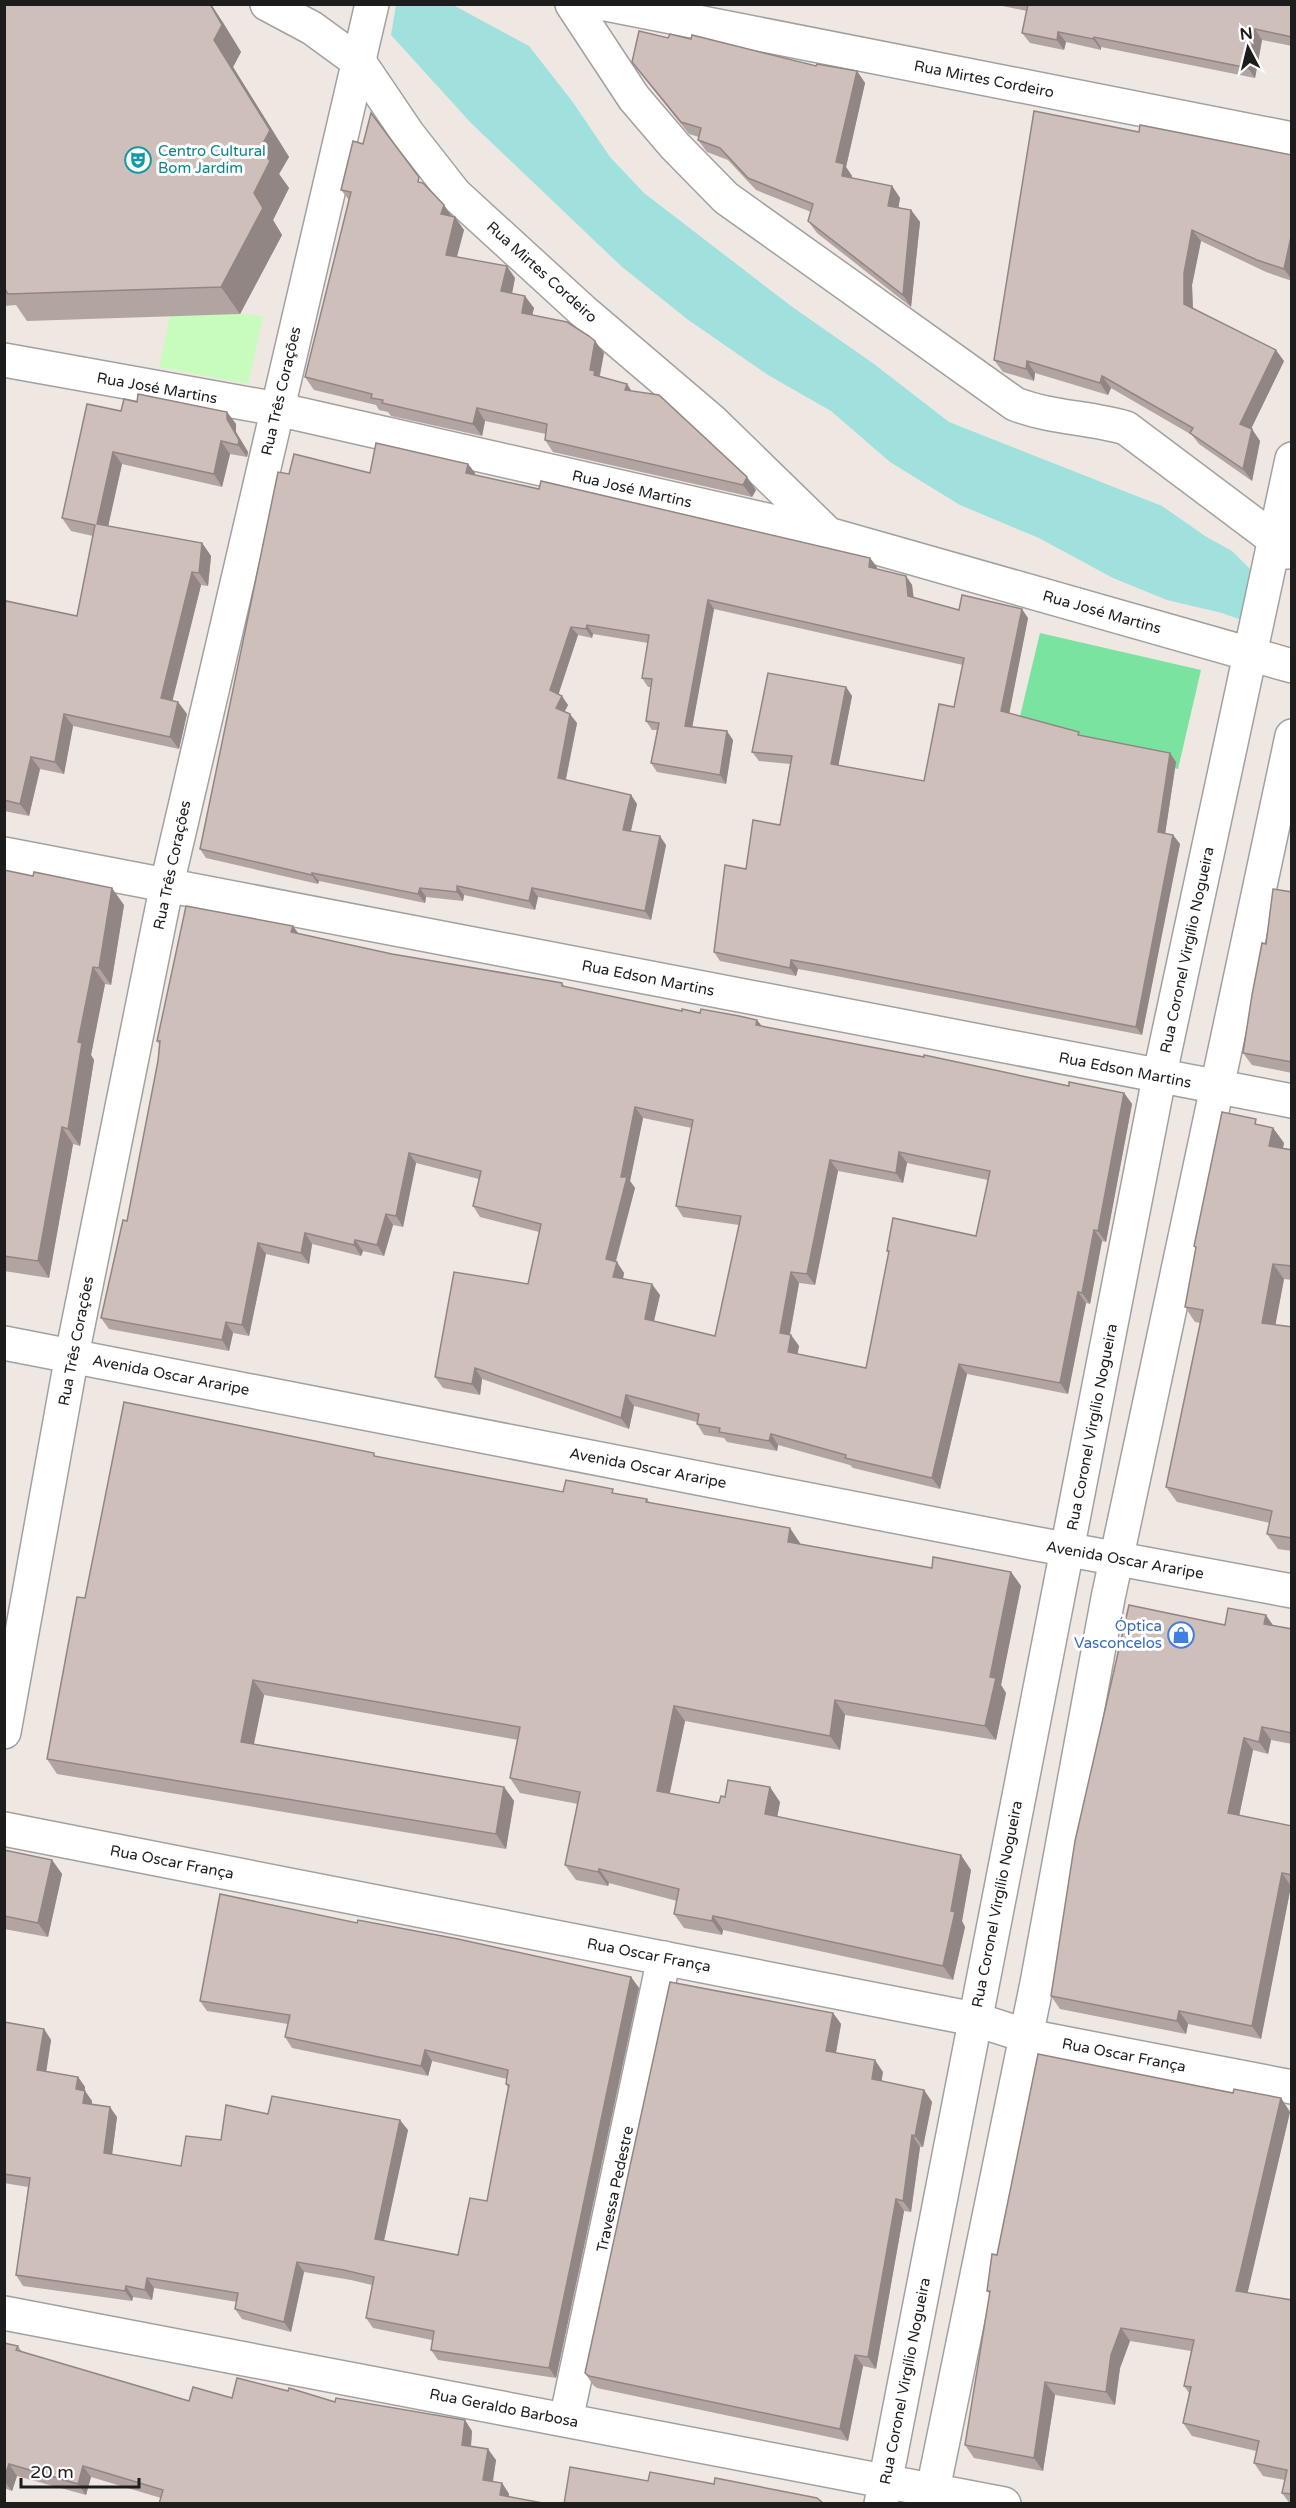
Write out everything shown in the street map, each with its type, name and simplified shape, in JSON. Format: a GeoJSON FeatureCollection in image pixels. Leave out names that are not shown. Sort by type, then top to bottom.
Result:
{"type":"FeatureCollection","features":[{"type":"Feature","properties":{"kind":"street","name":"Rua Mirtes Cordeiro"},"geometry":{"type":"LineString","coordinates":[[267,4],[312,28],[360,63],[408,134],[455,194],[583,311],[712,421],[828,534]]}},
{"type":"Feature","properties":{"kind":"street","name":"Rua Três Corações"},"geometry":{"type":"LineString","coordinates":[[4,1732],[72,1355],[167,884],[372,4]]}},
{"type":"Feature","properties":{"kind":"street"},"geometry":{"type":"LineString","coordinates":[[572,4],[634,98],[675,146],[726,198],[1015,404],[1036,412],[1101,420],[1126,428],[1283,547]]}},
{"type":"Feature","properties":{"kind":"street","name":"Rua Mirtes Cordeiro"},"geometry":{"type":"LineString","coordinates":[[606,4],[1292,139]]}},
{"type":"Feature","properties":{"kind":"street","name":"Rua José Martins"},"geometry":{"type":"LineString","coordinates":[[4,360],[277,409],[828,534],[1292,666]]}},
{"type":"Feature","properties":{"kind":"street","name":"Rua Coronel Virgílio Nogueira"},"geometry":{"type":"LineString","coordinates":[[883,2492],[1159,1078],[1252,655],[1283,547],[1292,459]]}},
{"type":"Feature","properties":{"kind":"street"},"geometry":{"type":"LineString","coordinates":[[931,2497],[1027,2036],[1117,1558],[1292,735]]}},
{"type":"Feature","properties":{"kind":"street","name":"Rua Edson Martins"},"geometry":{"type":"LineString","coordinates":[[4,854],[1159,1078],[1292,1101]]}},
{"type":"Feature","properties":{"kind":"street","name":"Avenida Oscar Araripe"},"geometry":{"type":"LineString","coordinates":[[4,1342],[1068,1550],[1292,1591]]}},
{"type":"Feature","properties":{"kind":"street","name":"Rua Oscar França"},"geometry":{"type":"LineString","coordinates":[[4,1829],[974,2019],[1027,2036],[1292,2087]]}},
{"type":"Feature","properties":{"kind":"street","name":"Travessa Pedestre"},"geometry":{"type":"LineString","coordinates":[[567,2420],[664,1958]]}},
{"type":"Feature","properties":{"kind":"street","name":"Rua Geraldo Barbosa"},"geometry":{"type":"LineString","coordinates":[[4,2313],[567,2420],[883,2492],[1004,2504]]}},
{"type":"Feature","properties":{"kind":"green space"},"geometry":{"type":"Polygon","coordinates":[[[173,303],[263,317],[248,384],[159,367],[173,303]]]}},
{"type":"Feature","properties":{"kind":"green space"},"geometry":{"type":"Polygon","coordinates":[[[1040,633],[1201,670],[1178,769],[1016,733],[1040,633]]]}},
{"type":"Feature","properties":{"kind":"water"},"geometry":{"type":"Polygon","coordinates":[[[396,5],[453,5],[529,46],[572,101],[610,157],[644,193],[791,306],[874,364],[949,422],[1162,506],[1205,536],[1232,551],[1255,574],[1247,622],[1222,613],[1167,600],[1113,578],[1039,538],[960,505],[890,462],[831,411],[768,375],[687,319],[621,266],[471,123],[391,35],[396,5]]]}},
{"type":"Feature","properties":{"kind":"building"},"geometry":{"type":"Polygon","coordinates":[[[4,4],[210,4],[222,25],[214,40],[270,130],[261,147],[270,161],[254,193],[263,208],[221,287],[8,294],[4,287],[4,4]]]}},
{"type":"Feature","properties":{"kind":"building"},"geometry":{"type":"Polygon","coordinates":[[[1028,4],[1292,4],[1292,37],[1255,29],[1248,68],[1094,37],[1093,39],[1058,32],[1057,40],[1022,33],[1028,4]]]}},
{"type":"Feature","properties":{"kind":"building"},"geometry":{"type":"Polygon","coordinates":[[[639,31],[668,38],[670,34],[691,39],[692,35],[816,66],[817,64],[857,71],[836,162],[844,164],[842,176],[892,186],[888,206],[911,210],[903,295],[808,221],[813,204],[748,178],[720,148],[698,140],[701,128],[681,122],[632,62],[639,31]]]}},
{"type":"Feature","properties":{"kind":"building"},"geometry":{"type":"Polygon","coordinates":[[[1034,111],[1139,132],[1140,125],[1292,155],[1292,232],[1284,269],[1257,260],[1192,230],[1184,273],[1184,304],[1276,350],[1240,424],[1252,429],[1243,469],[1190,433],[1193,428],[1102,376],[1100,383],[1027,361],[1026,369],[994,360],[1034,111]]]}},
{"type":"Feature","properties":{"kind":"building"},"geometry":{"type":"Polygon","coordinates":[[[371,113],[419,177],[418,182],[423,183],[444,205],[441,214],[455,217],[446,255],[507,266],[501,291],[525,296],[522,313],[567,322],[589,336],[595,341],[590,370],[595,371],[594,375],[627,384],[625,390],[659,395],[747,477],[743,485],[545,440],[547,424],[477,408],[473,424],[382,403],[383,400],[371,398],[372,394],[305,377],[351,192],[341,190],[353,141],[363,144],[371,113]]]}},
{"type":"Feature","properties":{"kind":"building"},"geometry":{"type":"Polygon","coordinates":[[[138,394],[227,412],[227,419],[239,440],[238,445],[221,441],[214,474],[113,452],[97,524],[202,543],[199,573],[192,572],[161,698],[178,702],[170,737],[64,714],[55,762],[31,757],[20,804],[4,800],[4,608],[6,601],[77,616],[95,525],[62,518],[87,404],[121,411],[124,399],[137,402],[138,394]]]}},
{"type":"Feature","properties":{"kind":"building"},"geometry":{"type":"Polygon","coordinates":[[[376,443],[468,464],[466,473],[539,489],[541,481],[870,558],[869,567],[906,576],[908,596],[959,610],[962,595],[1022,609],[1001,711],[1079,732],[1078,735],[1170,753],[1158,832],[1173,835],[1136,1027],[825,966],[791,960],[790,968],[714,952],[725,865],[746,869],[753,820],[780,825],[792,756],[752,752],[768,673],[846,687],[831,764],[924,781],[939,704],[954,707],[964,658],[708,600],[685,726],[727,731],[720,775],[651,763],[659,723],[646,721],[652,679],[642,678],[649,635],[587,625],[586,629],[571,627],[550,690],[562,696],[556,708],[570,714],[558,778],[631,795],[623,830],[660,836],[645,911],[532,888],[529,901],[457,886],[457,892],[420,888],[418,894],[312,873],[312,875],[200,849],[278,472],[289,474],[294,454],[370,473],[376,443]]]}},
{"type":"Feature","properties":{"kind":"building"},"geometry":{"type":"Polygon","coordinates":[[[4,870],[33,876],[34,872],[112,888],[99,968],[93,967],[78,1042],[82,1043],[68,1129],[62,1127],[38,1261],[4,1256],[4,870]]]}},
{"type":"Feature","properties":{"kind":"building"},"geometry":{"type":"Polygon","coordinates":[[[1273,889],[1292,892],[1292,1062],[1243,1053],[1262,943],[1266,944],[1273,889]]]}},
{"type":"Feature","properties":{"kind":"building"},"geometry":{"type":"Polygon","coordinates":[[[186,906],[293,926],[291,932],[392,954],[562,983],[562,986],[682,1011],[682,1009],[700,1013],[701,1009],[739,1016],[757,1020],[756,1025],[924,1057],[924,1055],[1069,1086],[1069,1082],[1124,1093],[1098,1231],[1094,1230],[1082,1293],[1078,1292],[1060,1383],[959,1364],[932,1478],[845,1458],[846,1455],[771,1434],[769,1441],[719,1432],[720,1428],[697,1424],[699,1414],[626,1395],[621,1418],[475,1368],[472,1384],[435,1377],[454,1272],[528,1284],[541,1224],[473,1206],[481,1171],[409,1153],[396,1216],[386,1214],[377,1245],[355,1240],[354,1245],[305,1233],[301,1253],[258,1243],[242,1325],[226,1322],[222,1340],[101,1318],[123,1220],[127,1221],[158,1061],[160,1041],[157,1041],[186,906]],[[635,1107],[621,1177],[627,1177],[606,1259],[617,1262],[613,1277],[652,1284],[645,1319],[715,1336],[741,1216],[676,1206],[693,1120],[635,1107]],[[899,1152],[896,1173],[830,1160],[807,1274],[791,1272],[780,1333],[791,1335],[788,1352],[866,1368],[889,1251],[887,1251],[893,1218],[976,1236],[990,1171],[899,1152]]]}},
{"type":"Feature","properties":{"kind":"building"},"geometry":{"type":"Polygon","coordinates":[[[1222,1112],[1256,1119],[1255,1124],[1273,1128],[1269,1146],[1292,1150],[1292,1266],[1273,1264],[1262,1323],[1292,1327],[1292,1538],[1267,1534],[1272,1511],[1166,1487],[1203,1310],[1185,1307],[1196,1247],[1194,1246],[1222,1112]]]}},
{"type":"Feature","properties":{"kind":"building"},"geometry":{"type":"Polygon","coordinates":[[[124,1402],[374,1453],[374,1456],[563,1492],[566,1480],[613,1489],[612,1493],[647,1499],[646,1502],[790,1528],[788,1542],[932,1568],[933,1557],[1011,1572],[990,1677],[996,1678],[985,1726],[835,1700],[830,1736],[674,1706],[657,1791],[719,1803],[721,1796],[725,1797],[728,1780],[770,1787],[765,1814],[961,1855],[951,1911],[955,1912],[943,1966],[713,1916],[712,1921],[674,1914],[679,1889],[599,1869],[598,1872],[565,1865],[580,1792],[510,1778],[520,1727],[253,1680],[241,1742],[504,1787],[496,1834],[47,1759],[77,1597],[85,1598],[124,1402]]]}},
{"type":"Feature","properties":{"kind":"building"},"geometry":{"type":"Polygon","coordinates":[[[1129,1605],[1225,1625],[1228,1608],[1266,1615],[1264,1624],[1292,1629],[1292,1733],[1262,1727],[1259,1742],[1244,1738],[1228,1813],[1292,1826],[1292,1875],[1282,1873],[1252,2026],[1179,2011],[1177,2021],[1051,1996],[1075,1841],[1129,1605]]]}},
{"type":"Feature","properties":{"kind":"building"},"geometry":{"type":"Polygon","coordinates":[[[4,1850],[52,1860],[38,1923],[4,1916],[4,1850]]]}},
{"type":"Feature","properties":{"kind":"building"},"geometry":{"type":"Polygon","coordinates":[[[220,1894],[357,1923],[358,1920],[458,1939],[631,1977],[549,2368],[431,2350],[434,2331],[366,2318],[374,2277],[344,2270],[297,2262],[284,2322],[235,2309],[238,2293],[147,2278],[145,2290],[126,2286],[125,2291],[16,2275],[30,2178],[4,2174],[4,2022],[44,2029],[37,2070],[78,2077],[76,2089],[85,2091],[83,2103],[110,2107],[104,2153],[181,2166],[186,2136],[221,2140],[226,2105],[268,2114],[272,2096],[400,2120],[375,2239],[458,2255],[470,2198],[487,2201],[509,2085],[506,2084],[508,2070],[425,2050],[421,2066],[285,2037],[290,2015],[200,2001],[220,1894]]]}},
{"type":"Feature","properties":{"kind":"building"},"geometry":{"type":"Polygon","coordinates":[[[670,1982],[833,2013],[826,2051],[875,2060],[872,2079],[924,2090],[915,2136],[912,2135],[903,2201],[896,2199],[868,2357],[855,2355],[840,2429],[589,2376],[585,2373],[670,1982]]]}},
{"type":"Feature","properties":{"kind":"building"},"geometry":{"type":"Polygon","coordinates":[[[1038,2054],[1233,2093],[1234,2089],[1281,2098],[1236,2291],[1292,2300],[1292,2494],[1282,2493],[1287,2470],[1254,2463],[1259,2441],[1183,2423],[1191,2387],[1184,2386],[1194,2340],[1121,2328],[1111,2355],[1106,2392],[1045,2382],[1034,2458],[965,2445],[990,2291],[987,2291],[992,2254],[997,2255],[1038,2054]]]}},
{"type":"Feature","properties":{"kind":"building"},"geometry":{"type":"Polygon","coordinates":[[[4,2343],[18,2346],[16,2350],[189,2401],[193,2387],[232,2398],[237,2378],[288,2391],[289,2388],[335,2402],[336,2398],[465,2420],[462,2445],[488,2449],[483,2480],[502,2483],[500,2495],[548,2504],[159,2504],[163,2490],[83,2466],[78,2484],[9,2464],[4,2478],[4,2343]]]}},
{"type":"Feature","properties":{"kind":"building"},"geometry":{"type":"Polygon","coordinates":[[[570,2467],[648,2481],[650,2472],[714,2484],[715,2478],[817,2498],[824,2504],[564,2504],[570,2467]]]}},
{"type":"Feature","properties":{"kind":"place","name":"Centro Cultural Bom Jardim"},"geometry":{"type":"Point","coordinates":[138,160]}},
{"type":"Feature","properties":{"kind":"place","name":"Óptica Vasconcelos"},"geometry":{"type":"Point","coordinates":[1181,1635]}}]}
